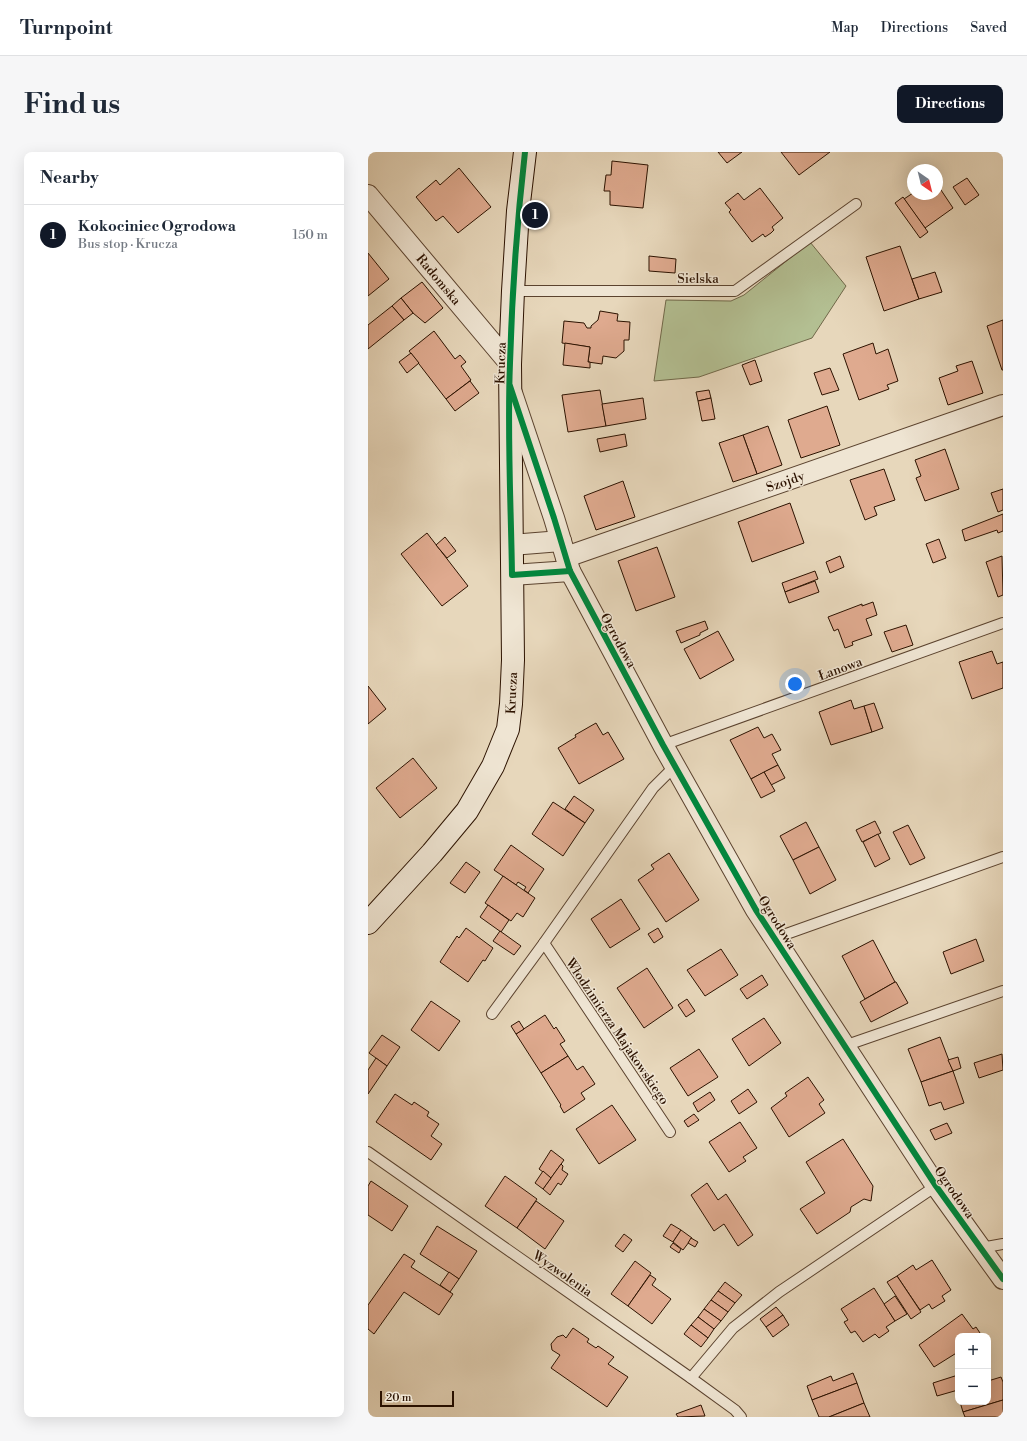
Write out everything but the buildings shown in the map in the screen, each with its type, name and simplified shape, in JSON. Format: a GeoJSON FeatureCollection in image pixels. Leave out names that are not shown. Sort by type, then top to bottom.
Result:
{"type":"FeatureCollection","features":[{"type":"Feature","properties":{"kind":"street","name":"Krucza"},"geometry":{"type":"LineString","coordinates":[[368,923],[432,853],[467,811],[493,766],[508,729],[512,704],[513,660],[510,364],[518,212],[525,152]]}},
{"type":"Feature","properties":{"kind":"street","name":"Radomska"},"geometry":{"type":"LineString","coordinates":[[370,200],[510,364]]}},
{"type":"Feature","properties":{"kind":"street","name":"Ogrodowa"},"geometry":{"type":"LineString","coordinates":[[510,386],[566,557],[663,745],[756,910],[936,1186],[1003,1279]]}},
{"type":"Feature","properties":{"kind":"street","name":"Szojdy"},"geometry":{"type":"LineString","coordinates":[[566,557],[1003,404]]}},
{"type":"Feature","properties":{"kind":"street"},"geometry":{"type":"LineString","coordinates":[[511,545],[566,557]]}},
{"type":"Feature","properties":{"kind":"street"},"geometry":{"type":"LineString","coordinates":[[512,575],[566,557]]}},
{"type":"Feature","properties":{"kind":"lane","name":"Sielska"},"geometry":{"type":"LineString","coordinates":[[513,291],[735,291],[856,204]]}},
{"type":"Feature","properties":{"kind":"lane","name":"Łanowa"},"geometry":{"type":"LineString","coordinates":[[663,745],[1003,623]]}},
{"type":"Feature","properties":{"kind":"lane"},"geometry":{"type":"LineString","coordinates":[[492,1014],[653,788],[675,766]]}},
{"type":"Feature","properties":{"kind":"lane"},"geometry":{"type":"LineString","coordinates":[[775,938],[1003,857]]}},
{"type":"Feature","properties":{"kind":"lane","name":"Włodzimierza Majakowskiego"},"geometry":{"type":"LineString","coordinates":[[544,943],[670,1132]]}},
{"type":"Feature","properties":{"kind":"lane"},"geometry":{"type":"LineString","coordinates":[[844,1046],[1003,991]]}},
{"type":"Feature","properties":{"kind":"lane","name":"Wyzwolenia"},"geometry":{"type":"LineString","coordinates":[[368,1152],[691,1378],[735,1410],[741,1417]]}},
{"type":"Feature","properties":{"kind":"lane"},"geometry":{"type":"LineString","coordinates":[[691,1378],[733,1328],[754,1311],[779,1292],[936,1186]]}},
{"type":"Feature","properties":{"kind":"lane"},"geometry":{"type":"LineString","coordinates":[[981,1248],[1003,1244]]}},
{"type":"Feature","properties":{"kind":"green space"},"geometry":{"type":"Polygon","coordinates":[[[810,242],[846,286],[812,338],[699,377],[654,381],[666,300],[731,301],[744,295],[810,242]]]}},
{"type":"Feature","properties":{"kind":"cycle path"},"geometry":{"type":"LineString","coordinates":[[525,152],[515,258],[509,390],[512,575],[570,571]]}},
{"type":"Feature","properties":{"kind":"cycle path"},"geometry":{"type":"LineString","coordinates":[[510,386],[570,571],[663,745],[756,910],[936,1186],[1003,1279]]}},
{"type":"Feature","properties":{"kind":"place","name":"Kokociniec Ogrodowa"},"geometry":{"type":"Point","coordinates":[535,215]}}]}
